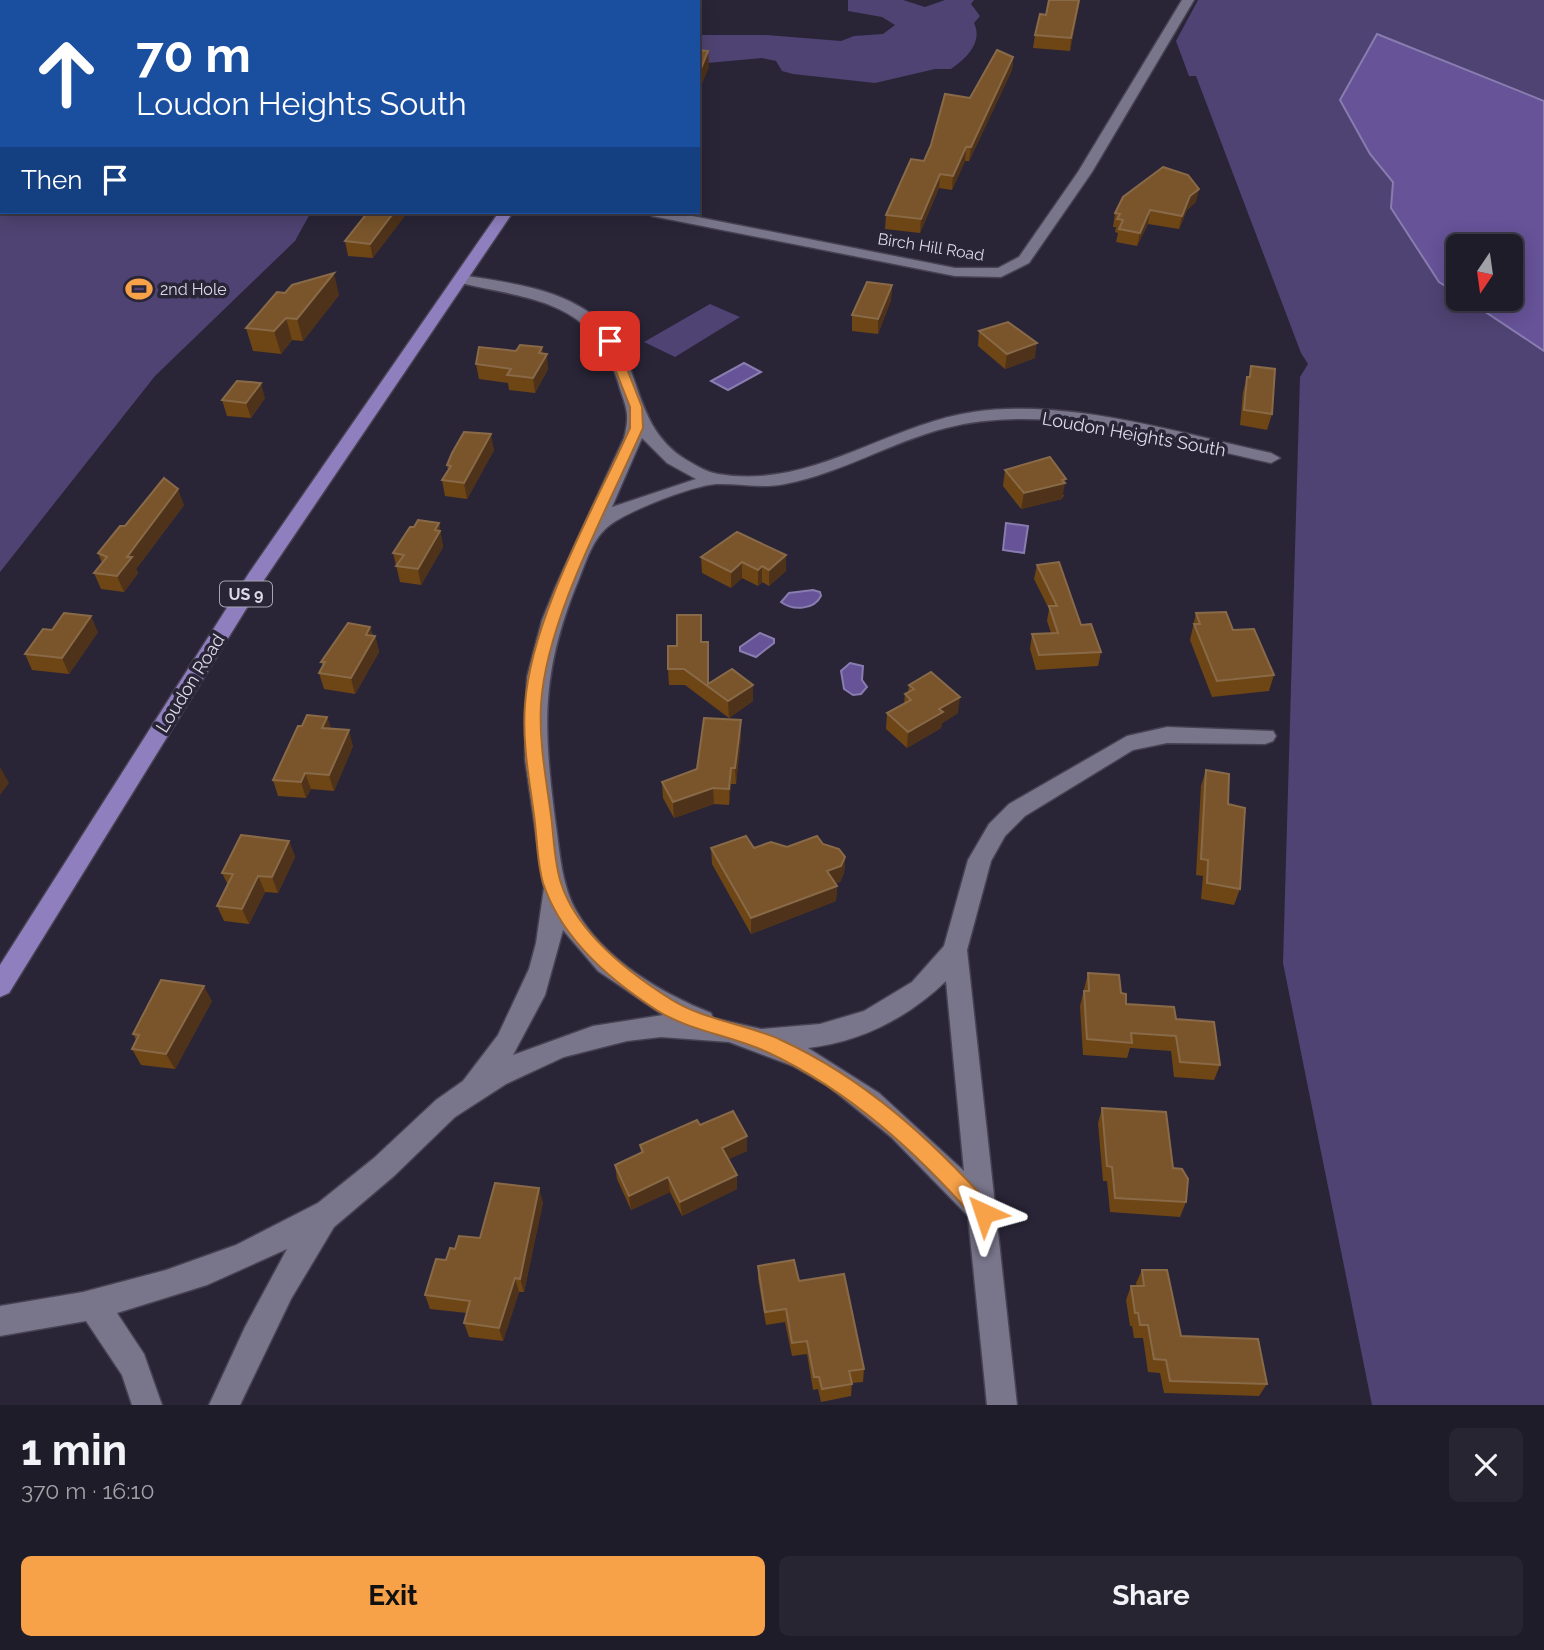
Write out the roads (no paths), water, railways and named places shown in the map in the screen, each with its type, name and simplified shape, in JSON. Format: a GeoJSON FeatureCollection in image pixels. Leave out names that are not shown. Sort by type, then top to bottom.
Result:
{"type":"FeatureCollection","features":[{"type":"Feature","properties":{"kind":"main road","name":"Loudon Road"},"geometry":{"type":"LineString","coordinates":[[0,986],[263,566],[505,214]]}},
{"type":"Feature","properties":{"kind":"street","name":"Birch Hill Road"},"geometry":{"type":"LineString","coordinates":[[662,214],[956,272],[986,274],[1006,271],[1026,257],[1063,206],[1188,0]]}},
{"type":"Feature","properties":{"kind":"street","name":"Loudon Heights South"},"geometry":{"type":"LineString","coordinates":[[462,279],[548,299],[595,324],[614,348],[638,417],[646,432],[664,452],[687,468],[714,479],[742,482],[792,480],[818,473],[922,429],[958,420],[1002,415],[1047,417],[1119,428],[1271,458]]}},
{"type":"Feature","properties":{"kind":"street"},"geometry":{"type":"LineString","coordinates":[[0,1321],[92,1305],[210,1268],[288,1234],[332,1209],[373,1176],[464,1094],[500,1054],[538,978],[551,938],[552,883],[532,741],[533,702],[550,627],[633,438],[638,417]]}},
{"type":"Feature","properties":{"kind":"street","name":"Loudon Heights South"},"geometry":{"type":"LineString","coordinates":[[593,530],[627,509],[714,479]]}},
{"type":"Feature","properties":{"kind":"street"},"geometry":{"type":"LineString","coordinates":[[464,1094],[542,1054],[606,1035],[674,1026],[793,1038],[849,1027],[869,1020],[917,992],[939,972],[955,950],[985,849],[1005,820],[1029,800],[1108,753],[1139,739],[1191,734],[1265,736]]}},
{"type":"Feature","properties":{"kind":"street"},"geometry":{"type":"LineString","coordinates":[[552,883],[575,928],[621,974],[668,1007],[794,1055],[856,1092],[939,1163],[984,1213]]}},
{"type":"Feature","properties":{"kind":"street"},"geometry":{"type":"LineString","coordinates":[[955,950],[1002,1405]]}},
{"type":"Feature","properties":{"kind":"street"},"geometry":{"type":"LineString","coordinates":[[224,1405],[261,1325],[303,1250],[332,1209]]}},
{"type":"Feature","properties":{"kind":"street"},"geometry":{"type":"LineString","coordinates":[[92,1305],[134,1364],[143,1384],[147,1405]]}},
{"type":"Feature","properties":{"kind":"place","name":"2nd Hole"},"geometry":{"type":"Point","coordinates":[139,289]}}]}
